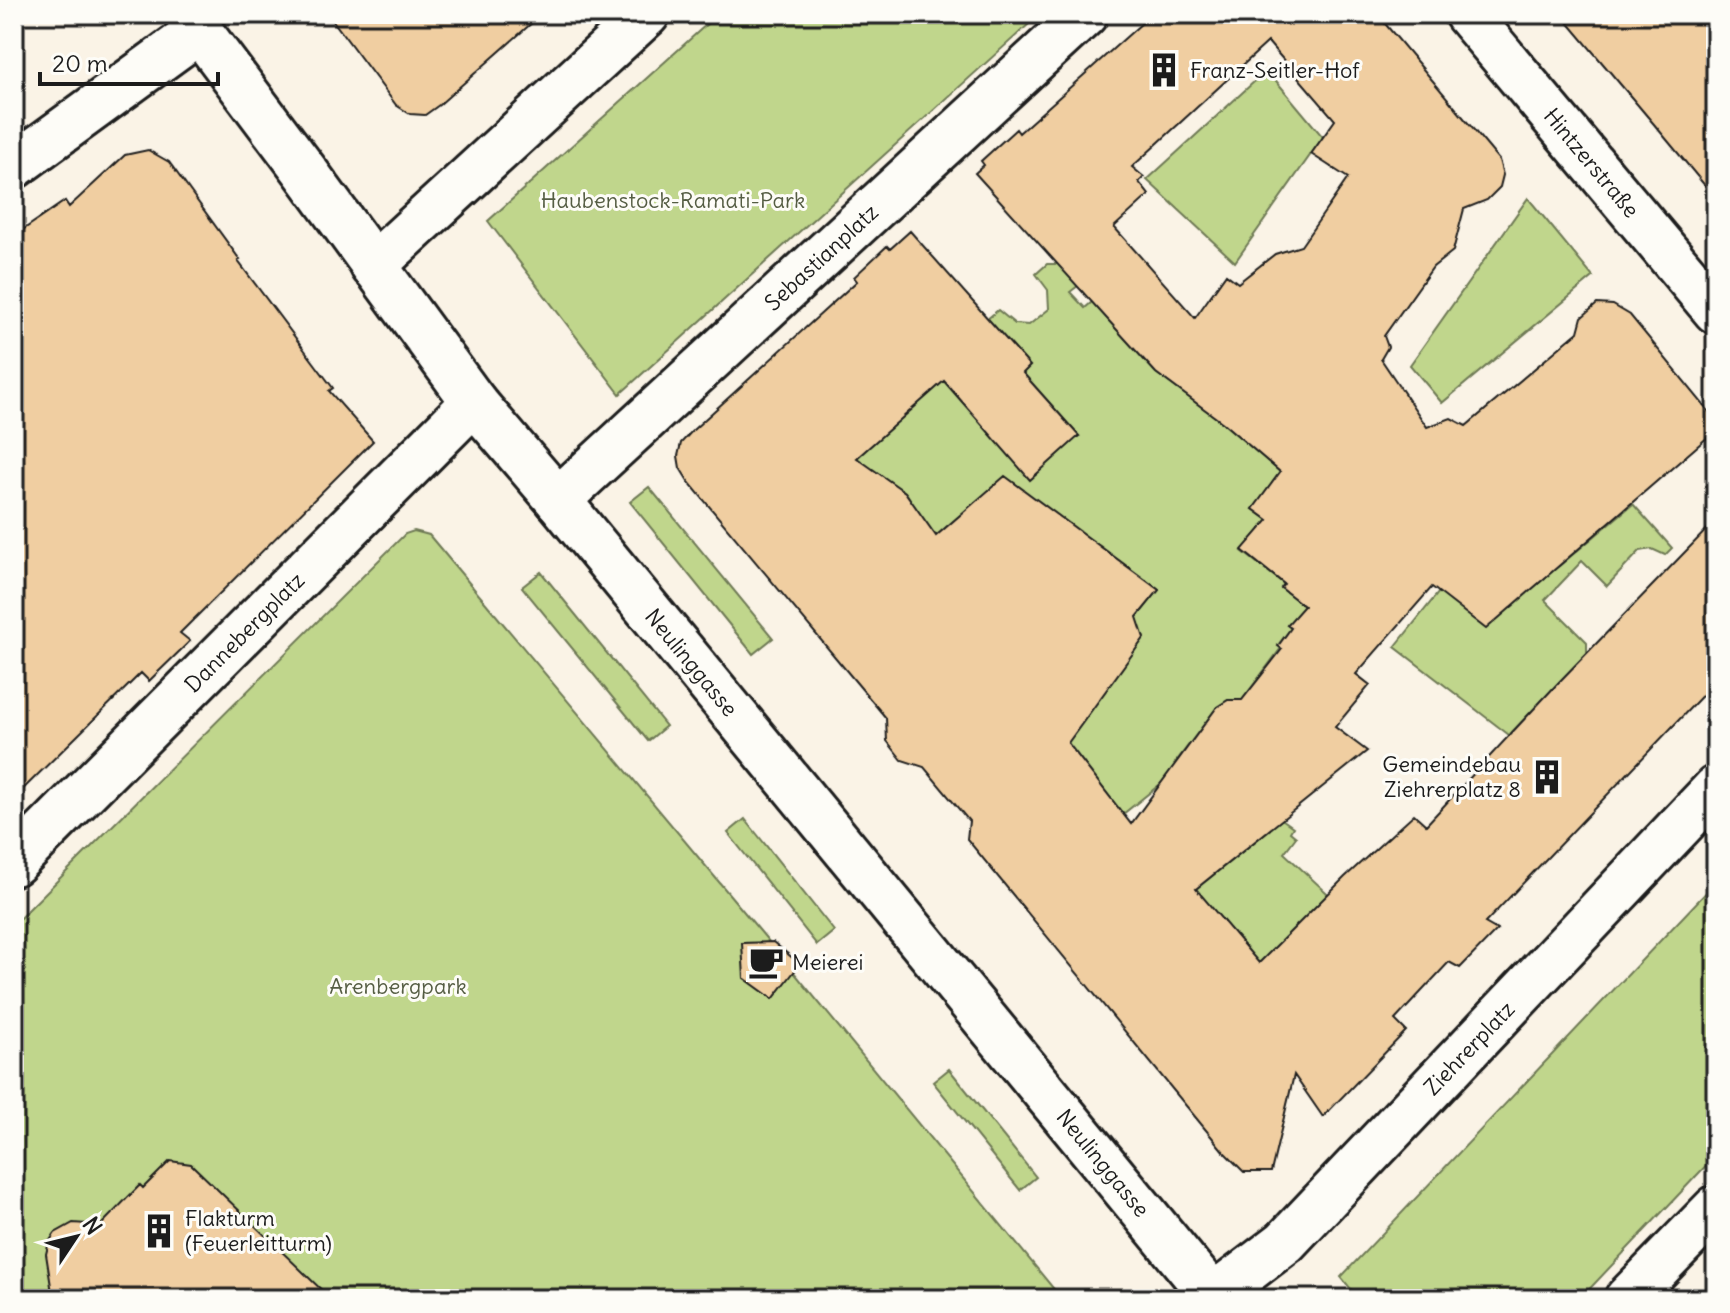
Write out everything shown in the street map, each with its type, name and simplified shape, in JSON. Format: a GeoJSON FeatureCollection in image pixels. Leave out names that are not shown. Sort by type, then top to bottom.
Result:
{"type":"FeatureCollection","features":[{"type":"Feature","properties":{"kind":"street"},"geometry":{"type":"LineString","coordinates":[[373,266],[647,14]]}},
{"type":"Feature","properties":{"kind":"street","name":"Sebastianplatz"},"geometry":{"type":"LineString","coordinates":[[558,500],[1085,14]]}},
{"type":"Feature","properties":{"kind":"street","name":"Hintzerstraße"},"geometry":{"type":"LineString","coordinates":[[1467,14],[1716,311]]}},
{"type":"Feature","properties":{"kind":"street"},"geometry":{"type":"LineString","coordinates":[[14,166],[193,22]]}},
{"type":"Feature","properties":{"kind":"street","name":"Neulinggasse"},"geometry":{"type":"LineString","coordinates":[[193,22],[474,402],[1214,1298]]}},
{"type":"Feature","properties":{"kind":"street","name":"Dannebergplatz"},"geometry":{"type":"LineString","coordinates":[[14,863],[474,402]]}},
{"type":"Feature","properties":{"kind":"street","name":"Ziehrerplatz"},"geometry":{"type":"LineString","coordinates":[[1214,1298],[1285,1242],[1716,788]]}},
{"type":"Feature","properties":{"kind":"street"},"geometry":{"type":"LineString","coordinates":[[1627,1299],[1716,1208]]}},
{"type":"Feature","properties":{"kind":"green space","name":"Haubenstock-Ramati-Park"},"geometry":{"type":"Polygon","coordinates":[[[718,14],[1040,14],[620,394],[488,221],[718,14]]]}},
{"type":"Feature","properties":{"kind":"green space"},"geometry":{"type":"Polygon","coordinates":[[[1267,70],[1323,137],[1235,262],[1147,180],[1267,70]]]}},
{"type":"Feature","properties":{"kind":"green space"},"geometry":{"type":"Polygon","coordinates":[[[1528,198],[1593,277],[1442,403],[1410,365],[1528,198]]]}},
{"type":"Feature","properties":{"kind":"green space"},"geometry":{"type":"Polygon","coordinates":[[[1047,264],[1060,264],[1079,285],[1070,292],[1085,308],[1092,302],[1156,373],[1218,419],[1280,472],[1253,509],[1268,520],[1242,551],[1284,584],[1282,588],[1304,606],[1287,625],[1291,628],[1278,645],[1281,648],[1242,700],[1228,700],[1217,707],[1175,763],[1179,769],[1123,814],[1063,736],[1137,617],[1159,590],[1091,540],[978,500],[919,550],[914,511],[907,494],[876,480],[851,463],[942,379],[999,444],[1079,436],[1023,373],[1030,366],[1013,347],[1005,353],[986,320],[998,310],[1015,324],[1029,325],[1049,309],[1048,290],[1036,274],[1047,264]]]}},
{"type":"Feature","properties":{"kind":"green space"},"geometry":{"type":"Polygon","coordinates":[[[649,487],[773,638],[753,654],[630,502],[649,487]]]}},
{"type":"Feature","properties":{"kind":"green space"},"geometry":{"type":"Polygon","coordinates":[[[1633,504],[1672,548],[1665,555],[1652,549],[1640,551],[1607,586],[1582,561],[1545,600],[1587,642],[1587,653],[1509,735],[1395,647],[1439,592],[1559,566],[1633,504]]]}},
{"type":"Feature","properties":{"kind":"green space","name":"Arenbergpark"},"geometry":{"type":"Polygon","coordinates":[[[414,531],[429,535],[1062,1299],[14,1299],[14,924],[405,534],[414,531]]]}},
{"type":"Feature","properties":{"kind":"green space"},"geometry":{"type":"Polygon","coordinates":[[[541,572],[666,726],[648,741],[522,587],[541,572]]]}},
{"type":"Feature","properties":{"kind":"green space"},"geometry":{"type":"Polygon","coordinates":[[[1251,797],[1293,827],[1290,832],[1296,837],[1284,853],[1340,905],[1241,1006],[1239,939],[1226,925],[1208,914],[1181,863],[1207,880],[1260,837],[1251,797]]]}},
{"type":"Feature","properties":{"kind":"green space"},"geometry":{"type":"Polygon","coordinates":[[[745,819],[834,931],[817,945],[728,833],[745,819]]]}},
{"type":"Feature","properties":{"kind":"green space"},"geometry":{"type":"Polygon","coordinates":[[[1716,882],[1716,1155],[1580,1299],[1359,1299],[1341,1277],[1716,882]]]}},
{"type":"Feature","properties":{"kind":"green space"},"geometry":{"type":"Polygon","coordinates":[[[949,1069],[1036,1177],[1020,1190],[933,1082],[949,1069]]]}},
{"type":"Feature","properties":{"kind":"building"},"geometry":{"type":"Polygon","coordinates":[[[328,14],[542,14],[425,115],[410,114],[396,105],[328,14]]]}},
{"type":"Feature","properties":{"kind":"building"},"geometry":{"type":"Polygon","coordinates":[[[1152,14],[1377,14],[1499,160],[1503,175],[1500,187],[1487,200],[1464,209],[1453,251],[1433,267],[1384,336],[1388,347],[1381,359],[1427,427],[1451,418],[1466,426],[1578,332],[1582,317],[1597,304],[1613,305],[1630,315],[1716,420],[1716,430],[1486,629],[1432,587],[1356,674],[1370,685],[1335,727],[1367,751],[1196,889],[1259,963],[1414,814],[1426,825],[1716,520],[1716,681],[1485,923],[1497,930],[1460,968],[1449,962],[1395,1020],[1406,1031],[1323,1117],[1294,1075],[1271,1172],[1244,1172],[1224,1152],[967,839],[969,821],[924,767],[902,760],[887,741],[886,718],[680,468],[678,456],[681,443],[693,430],[857,281],[854,277],[887,246],[890,249],[910,231],[1030,366],[1023,373],[1079,436],[1030,480],[944,381],[857,458],[905,492],[936,536],[1005,476],[1159,590],[1137,617],[1144,638],[1068,743],[1131,824],[1217,707],[1228,700],[1242,700],[1282,649],[1278,646],[1291,628],[1287,625],[1304,606],[1281,588],[1284,584],[1242,550],[1268,520],[1253,509],[1280,472],[1223,423],[1156,373],[975,173],[984,165],[981,161],[1016,129],[1019,133],[1152,14]],[[1268,42],[1132,167],[1144,177],[1139,182],[1149,195],[1114,227],[1195,318],[1226,274],[1238,283],[1275,254],[1301,246],[1348,178],[1311,154],[1335,120],[1268,42]]]}},
{"type":"Feature","properties":{"kind":"building"},"geometry":{"type":"Polygon","coordinates":[[[1561,14],[1716,14],[1716,199],[1653,123],[1561,14]]]}},
{"type":"Feature","properties":{"kind":"building"},"geometry":{"type":"Polygon","coordinates":[[[148,150],[169,162],[333,388],[329,391],[373,441],[180,633],[190,641],[149,681],[141,673],[14,798],[14,608],[19,588],[14,582],[14,236],[65,201],[69,207],[125,155],[148,150]]]}},
{"type":"Feature","properties":{"kind":"building","name":"Meierei"},"geometry":{"type":"Polygon","coordinates":[[[773,942],[800,964],[773,999],[744,978],[742,943],[773,942]]]}},
{"type":"Feature","properties":{"kind":"building","name":"Flakturm (Feuerleitturm)"},"geometry":{"type":"Polygon","coordinates":[[[170,1161],[191,1164],[331,1299],[53,1299],[46,1254],[55,1233],[73,1223],[101,1225],[140,1185],[143,1188],[170,1161]]]}},
{"type":"Feature","properties":{"kind":"place","name":"Franz-Seitler-Hof"},"geometry":{"type":"Point","coordinates":[1164,70]}},
{"type":"Feature","properties":{"kind":"place","name":"Gemeindebau Ziehrerplatz 8"},"geometry":{"type":"Point","coordinates":[1547,777]}},
{"type":"Feature","properties":{"kind":"place","name":"Meierei"},"geometry":{"type":"Point","coordinates":[766,962]}},
{"type":"Feature","properties":{"kind":"place","name":"Flakturm (Feuerleitturm)"},"geometry":{"type":"Point","coordinates":[159,1231]}}]}
